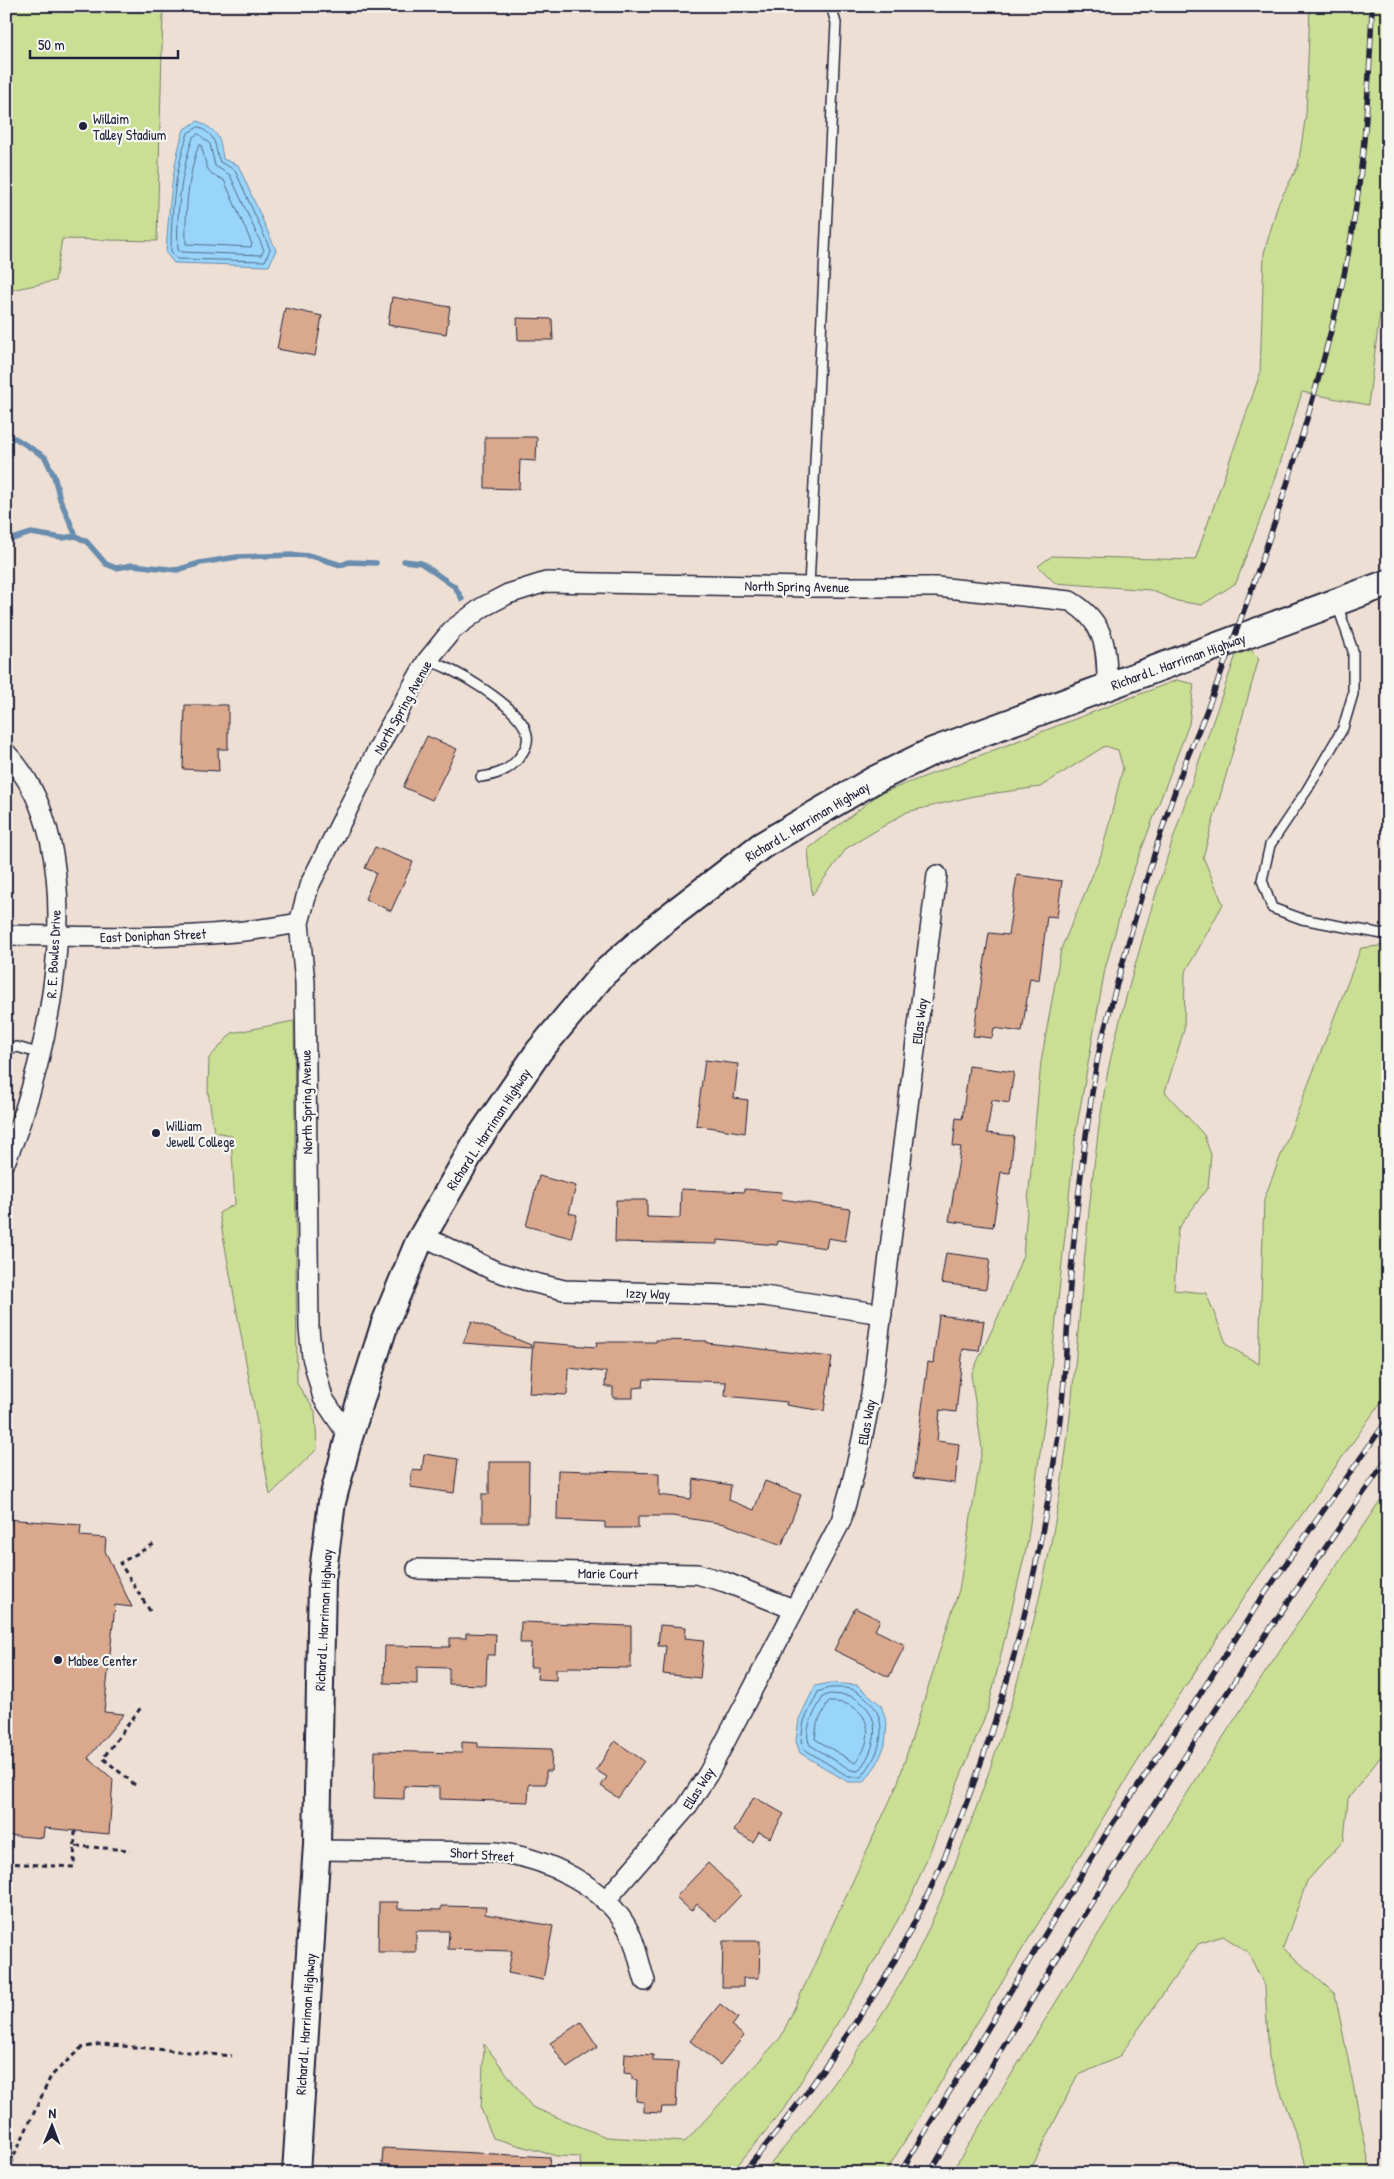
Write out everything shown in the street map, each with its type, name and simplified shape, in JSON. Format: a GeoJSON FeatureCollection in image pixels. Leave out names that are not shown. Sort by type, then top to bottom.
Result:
{"type":"FeatureCollection","features":[{"type":"Feature","properties":{"kind":"main road","name":"Richard L. Harriman Highway"},"geometry":{"type":"LineString","coordinates":[[296,2173],[316,1850],[322,1579],[332,1502],[349,1437],[385,1323],[423,1236],[476,1143],[539,1050],[604,973],[664,920],[761,846],[874,780],[933,751],[1388,582]]}},
{"type":"Feature","properties":{"kind":"street","name":"North Spring Avenue"},"geometry":{"type":"LineString","coordinates":[[349,1437],[323,1398],[312,1357],[309,1329],[305,982],[299,923],[309,886],[386,733],[427,661],[452,630],[483,607],[508,594],[546,582],[809,587],[936,587],[1070,601],[1086,610],[1100,630],[1107,653],[1108,687]]}},
{"type":"Feature","properties":{"kind":"street","name":"R. E. Bowles Drive"},"geometry":{"type":"LineString","coordinates":[[6,753],[27,780],[39,800],[48,826],[56,886],[57,936],[50,1010],[42,1054],[18,1132],[6,1160]]}},
{"type":"Feature","properties":{"kind":"street","name":"Ellas Way"},"geometry":{"type":"LineString","coordinates":[[605,1901],[686,1808],[708,1774],[793,1609],[841,1521],[865,1434],[882,1314],[937,875]]}},
{"type":"Feature","properties":{"kind":"street","name":"East Doniphan Street"},"geometry":{"type":"LineString","coordinates":[[6,935],[115,937],[206,934],[299,923]]}},
{"type":"Feature","properties":{"kind":"street","name":"Izzy Way"},"geometry":{"type":"LineString","coordinates":[[423,1236],[495,1270],[531,1282],[564,1290],[764,1296],[882,1314]]}},
{"type":"Feature","properties":{"kind":"street","name":"Marie Court"},"geometry":{"type":"LineString","coordinates":[[417,1569],[697,1574],[725,1582],[793,1609]]}},
{"type":"Feature","properties":{"kind":"street","name":"Short Street"},"geometry":{"type":"LineString","coordinates":[[316,1850],[513,1854],[548,1865],[593,1890],[616,1911],[630,1933],[645,1981]]}},
{"type":"Feature","properties":{"kind":"lane"},"geometry":{"type":"LineString","coordinates":[[809,587],[836,24],[831,6]]}},
{"type":"Feature","properties":{"kind":"lane"},"geometry":{"type":"LineString","coordinates":[[1336,602],[1353,651],[1353,694],[1343,728],[1307,790],[1270,845],[1262,880],[1272,908],[1302,919],[1388,935]]}},
{"type":"Feature","properties":{"kind":"lane"},"geometry":{"type":"LineString","coordinates":[[427,661],[442,664],[452,670],[506,705],[523,723],[528,739],[526,747],[519,757],[512,766],[501,773],[481,777]]}},
{"type":"Feature","properties":{"kind":"lane"},"geometry":{"type":"LineString","coordinates":[[6,1049],[17,1047],[42,1054]]}},
{"type":"Feature","properties":{"kind":"path"},"geometry":{"type":"LineString","coordinates":[[150,1611],[120,1563],[156,1543]]}},
{"type":"Feature","properties":{"kind":"path"},"geometry":{"type":"LineString","coordinates":[[136,1785],[103,1758],[142,1706]]}},
{"type":"Feature","properties":{"kind":"path"},"geometry":{"type":"LineString","coordinates":[[6,1863],[74,1867],[75,1831]]}},
{"type":"Feature","properties":{"kind":"path"},"geometry":{"type":"LineString","coordinates":[[76,1846],[130,1850]]}},
{"type":"Feature","properties":{"kind":"path"},"geometry":{"type":"LineString","coordinates":[[9,2173],[14,2156],[51,2076],[82,2048],[101,2044],[232,2056]]}},
{"type":"Feature","properties":{"kind":"green space","name":"Willaim Talley Stadium"},"geometry":{"type":"Polygon","coordinates":[[[6,6],[66,6],[68,12],[163,12],[157,241],[62,239],[55,281],[6,291],[6,6]]]}},
{"type":"Feature","properties":{"kind":"green space"},"geometry":{"type":"Polygon","coordinates":[[[1310,6],[1388,6],[1388,251],[1368,405],[1302,392],[1275,480],[1236,583],[1202,605],[1177,601],[1150,590],[1055,583],[1038,566],[1052,556],[1195,560],[1260,374],[1264,253],[1278,204],[1298,166],[1306,114],[1310,6]]]}},
{"type":"Feature","properties":{"kind":"green space"},"geometry":{"type":"Polygon","coordinates":[[[1251,650],[1259,658],[1203,857],[1223,904],[1185,973],[1184,1030],[1165,1092],[1204,1135],[1211,1155],[1208,1187],[1178,1229],[1174,1290],[1206,1293],[1227,1345],[1259,1364],[1264,1199],[1361,948],[1388,945],[1388,1392],[1244,1597],[1160,1725],[885,2173],[763,2173],[819,2104],[853,2057],[886,2008],[911,1965],[944,1892],[999,1742],[1014,1694],[1039,1598],[1059,1500],[1071,1405],[1093,1173],[1106,1081],[1113,1050],[1129,986],[1184,805],[1236,655],[1251,650]]]}},
{"type":"Feature","properties":{"kind":"green space"},"geometry":{"type":"Polygon","coordinates":[[[1177,680],[1194,684],[1189,724],[1128,885],[1105,969],[1076,1131],[1048,1395],[1027,1545],[988,1709],[912,1895],[858,1990],[783,2110],[731,2173],[581,2173],[580,2157],[556,2156],[493,2138],[481,2109],[484,2044],[532,2107],[606,2137],[685,2142],[781,2037],[897,1785],[959,1590],[982,1449],[971,1375],[1003,1306],[1023,1255],[1041,1062],[1061,949],[1101,855],[1123,768],[1118,750],[1105,746],[1040,787],[974,796],[907,812],[847,848],[812,895],[808,849],[879,794],[1177,680]]]}},
{"type":"Feature","properties":{"kind":"green space"},"geometry":{"type":"Polygon","coordinates":[[[294,1021],[297,1384],[315,1411],[317,1449],[270,1495],[219,1213],[235,1204],[231,1135],[214,1132],[208,1091],[209,1058],[232,1033],[294,1021]]]}},
{"type":"Feature","properties":{"kind":"green space"},"geometry":{"type":"Polygon","coordinates":[[[1388,1489],[1388,1747],[1348,1799],[1344,1840],[1307,1881],[1283,1948],[1335,1994],[1371,2173],[1307,2173],[1304,2158],[1269,2058],[1265,1987],[1248,1952],[1223,1936],[1198,1944],[1119,2057],[1077,2076],[1029,2173],[951,2173],[1165,1828],[1275,1657],[1388,1489]]]}},
{"type":"Feature","properties":{"kind":"water"},"geometry":{"type":"Polygon","coordinates":[[[198,121],[210,128],[217,136],[221,145],[223,159],[238,165],[276,250],[269,266],[174,263],[166,253],[171,190],[176,160],[184,129],[198,121]]]}},
{"type":"Feature","properties":{"kind":"water"},"geometry":{"type":"Polygon","coordinates":[[[829,1683],[857,1685],[881,1705],[887,1724],[885,1745],[877,1764],[864,1782],[848,1782],[800,1753],[796,1741],[799,1719],[815,1686],[829,1683]]]}},
{"type":"Feature","properties":{"kind":"building"},"geometry":{"type":"Polygon","coordinates":[[[392,297],[450,307],[446,334],[388,325],[392,297]]]}},
{"type":"Feature","properties":{"kind":"building"},"geometry":{"type":"Polygon","coordinates":[[[285,308],[322,316],[315,356],[277,349],[285,308]]]}},
{"type":"Feature","properties":{"kind":"building"},"geometry":{"type":"Polygon","coordinates":[[[517,318],[552,319],[553,340],[518,340],[517,318]]]}},
{"type":"Feature","properties":{"kind":"building"},"geometry":{"type":"Polygon","coordinates":[[[485,437],[537,437],[536,461],[520,460],[519,489],[485,488],[485,437]]]}},
{"type":"Feature","properties":{"kind":"building"},"geometry":{"type":"Polygon","coordinates":[[[185,705],[228,705],[228,749],[218,749],[219,771],[183,769],[185,705]]]}},
{"type":"Feature","properties":{"kind":"building"},"geometry":{"type":"Polygon","coordinates":[[[427,736],[457,749],[432,800],[403,787],[427,736]]]}},
{"type":"Feature","properties":{"kind":"building"},"geometry":{"type":"Polygon","coordinates":[[[375,847],[413,862],[391,911],[365,899],[376,873],[365,868],[375,847]]]}},
{"type":"Feature","properties":{"kind":"building"},"geometry":{"type":"Polygon","coordinates":[[[1017,875],[1062,881],[1057,917],[1047,916],[1039,980],[1030,978],[1022,1032],[994,1028],[992,1038],[973,1036],[989,933],[1008,935],[1017,875]]]}},
{"type":"Feature","properties":{"kind":"building"},"geometry":{"type":"Polygon","coordinates":[[[705,1060],[738,1064],[734,1098],[748,1100],[745,1133],[696,1125],[705,1060]]]}},
{"type":"Feature","properties":{"kind":"building"},"geometry":{"type":"Polygon","coordinates":[[[969,1066],[1014,1072],[1009,1103],[992,1100],[987,1133],[1014,1136],[1010,1173],[1001,1172],[993,1227],[949,1221],[961,1147],[953,1146],[956,1118],[962,1119],[969,1066]]]}},
{"type":"Feature","properties":{"kind":"building"},"geometry":{"type":"Polygon","coordinates":[[[539,1176],[576,1186],[569,1213],[577,1215],[571,1238],[526,1226],[539,1176]]]}},
{"type":"Feature","properties":{"kind":"building"},"geometry":{"type":"Polygon","coordinates":[[[681,1189],[744,1192],[744,1189],[782,1192],[781,1199],[850,1209],[845,1241],[828,1238],[826,1248],[778,1241],[777,1245],[717,1240],[717,1244],[615,1242],[616,1200],[647,1200],[647,1217],[680,1218],[681,1189]]]}},
{"type":"Feature","properties":{"kind":"building"},"geometry":{"type":"Polygon","coordinates":[[[946,1253],[990,1259],[986,1289],[941,1283],[946,1253]]]}},
{"type":"Feature","properties":{"kind":"building"},"geometry":{"type":"Polygon","coordinates":[[[939,1315],[984,1321],[979,1351],[963,1349],[956,1412],[940,1410],[937,1441],[959,1444],[955,1483],[913,1478],[928,1362],[933,1363],[939,1315]]]}},
{"type":"Feature","properties":{"kind":"building"},"geometry":{"type":"Polygon","coordinates":[[[472,1321],[531,1345],[530,1348],[463,1343],[472,1321]]]}},
{"type":"Feature","properties":{"kind":"building"},"geometry":{"type":"Polygon","coordinates":[[[656,1340],[707,1341],[707,1343],[832,1357],[824,1411],[786,1405],[787,1402],[725,1396],[726,1382],[644,1379],[643,1387],[633,1388],[633,1398],[613,1398],[613,1387],[605,1387],[606,1372],[568,1368],[567,1395],[529,1393],[533,1342],[596,1347],[597,1342],[656,1342],[656,1340]]]}},
{"type":"Feature","properties":{"kind":"building"},"geometry":{"type":"Polygon","coordinates":[[[424,1454],[458,1459],[454,1493],[410,1487],[412,1470],[422,1471],[424,1454]]]}},
{"type":"Feature","properties":{"kind":"building"},"geometry":{"type":"Polygon","coordinates":[[[489,1462],[529,1462],[528,1522],[482,1522],[482,1494],[489,1494],[489,1462]]]}},
{"type":"Feature","properties":{"kind":"building"},"geometry":{"type":"Polygon","coordinates":[[[558,1470],[659,1473],[659,1495],[691,1499],[694,1479],[731,1485],[729,1500],[754,1510],[765,1481],[801,1495],[782,1545],[725,1524],[672,1516],[638,1516],[638,1528],[605,1528],[605,1522],[557,1520],[558,1470]]]}},
{"type":"Feature","properties":{"kind":"building","name":"Mabee Center"},"geometry":{"type":"Polygon","coordinates":[[[6,1519],[81,1525],[80,1536],[106,1538],[105,1551],[132,1607],[115,1605],[104,1712],[124,1714],[88,1758],[113,1779],[109,1834],[44,1828],[43,1838],[6,1835],[6,1519]]]}},
{"type":"Feature","properties":{"kind":"building"},"geometry":{"type":"Polygon","coordinates":[[[855,1608],[880,1620],[875,1630],[905,1645],[889,1677],[834,1650],[855,1608]]]}},
{"type":"Feature","properties":{"kind":"building"},"geometry":{"type":"Polygon","coordinates":[[[521,1622],[631,1626],[631,1668],[568,1667],[568,1669],[556,1669],[556,1680],[537,1679],[538,1667],[530,1667],[531,1643],[520,1643],[521,1622]]]}},
{"type":"Feature","properties":{"kind":"building"},"geometry":{"type":"Polygon","coordinates":[[[660,1625],[686,1627],[685,1638],[704,1640],[700,1678],[663,1674],[666,1646],[658,1646],[660,1625]]]}},
{"type":"Feature","properties":{"kind":"building"},"geometry":{"type":"Polygon","coordinates":[[[466,1633],[496,1634],[495,1655],[487,1655],[486,1685],[449,1684],[449,1668],[417,1667],[417,1684],[384,1683],[385,1646],[450,1647],[450,1638],[466,1638],[466,1633]]]}},
{"type":"Feature","properties":{"kind":"building"},"geometry":{"type":"Polygon","coordinates":[[[615,1741],[644,1761],[618,1798],[601,1786],[607,1777],[596,1770],[615,1741]]]}},
{"type":"Feature","properties":{"kind":"building"},"geometry":{"type":"Polygon","coordinates":[[[462,1742],[478,1743],[478,1747],[552,1749],[551,1771],[546,1771],[546,1784],[529,1784],[528,1802],[440,1799],[440,1787],[404,1786],[404,1799],[374,1798],[375,1751],[462,1753],[462,1742]]]}},
{"type":"Feature","properties":{"kind":"building"},"geometry":{"type":"Polygon","coordinates":[[[754,1797],[784,1814],[770,1838],[759,1832],[753,1842],[734,1831],[754,1797]]]}},
{"type":"Feature","properties":{"kind":"building"},"geometry":{"type":"Polygon","coordinates":[[[708,1863],[741,1895],[716,1921],[697,1904],[691,1911],[676,1897],[708,1863]]]}},
{"type":"Feature","properties":{"kind":"building"},"geometry":{"type":"Polygon","coordinates":[[[379,1902],[398,1902],[398,1909],[441,1910],[441,1906],[486,1907],[485,1914],[553,1926],[543,1980],[508,1973],[512,1951],[448,1949],[449,1931],[416,1931],[416,1952],[378,1952],[379,1902]]]}},
{"type":"Feature","properties":{"kind":"building"},"geometry":{"type":"Polygon","coordinates":[[[723,1941],[760,1941],[759,1978],[743,1978],[743,1987],[722,1987],[723,1941]]]}},
{"type":"Feature","properties":{"kind":"building"},"geometry":{"type":"Polygon","coordinates":[[[720,2004],[738,2018],[732,2026],[744,2036],[720,2065],[690,2041],[720,2004]]]}},
{"type":"Feature","properties":{"kind":"building"},"geometry":{"type":"Polygon","coordinates":[[[581,2022],[598,2047],[567,2068],[550,2043],[581,2022]]]}},
{"type":"Feature","properties":{"kind":"building"},"geometry":{"type":"Polygon","coordinates":[[[625,2053],[653,2055],[653,2061],[678,2062],[676,2107],[662,2107],[661,2113],[644,2112],[644,2102],[636,2101],[637,2080],[632,2079],[632,2074],[624,2073],[625,2053]]]}},
{"type":"Feature","properties":{"kind":"building"},"geometry":{"type":"Polygon","coordinates":[[[383,2148],[550,2157],[548,2173],[400,2173],[390,2165],[382,2164],[383,2148]]]}},
{"type":"Feature","properties":{"kind":"waterway"},"geometry":{"type":"LineString","coordinates":[[6,439],[15,438],[45,457],[76,536],[87,542],[106,564],[116,568],[133,565],[177,570],[200,563],[237,557],[295,555],[312,556],[341,565],[349,562],[376,563]]}},
{"type":"Feature","properties":{"kind":"waterway"},"geometry":{"type":"LineString","coordinates":[[6,541],[31,533],[62,538],[76,536]]}},
{"type":"Feature","properties":{"kind":"waterway"},"geometry":{"type":"LineString","coordinates":[[404,561],[421,563],[455,587],[462,599]]}},
{"type":"Feature","properties":{"kind":"railway"},"geometry":{"type":"LineString","coordinates":[[743,2173],[814,2083],[891,1967],[928,1894],[957,1828],[982,1761],[1004,1692],[1038,1553],[1051,1482],[1063,1393],[1077,1206],[1098,1054],[1130,935],[1160,836],[1182,771],[1205,715],[1273,526],[1297,452],[1329,340],[1346,266],[1358,192],[1369,81],[1372,6]]}},
{"type":"Feature","properties":{"kind":"railway"},"geometry":{"type":"LineString","coordinates":[[900,2173],[1109,1829],[1193,1705],[1261,1599],[1388,1419]]}},
{"type":"Feature","properties":{"kind":"railway"},"geometry":{"type":"LineString","coordinates":[[930,2173],[1038,1990],[1150,1810],[1267,1633],[1388,1458]]}},
{"type":"Feature","properties":{"kind":"place","name":"Willaim Talley Stadium"},"geometry":{"type":"Point","coordinates":[83,126]}},
{"type":"Feature","properties":{"kind":"place","name":"William Jewell College"},"geometry":{"type":"Point","coordinates":[156,1133]}},
{"type":"Feature","properties":{"kind":"place","name":"Mabee Center"},"geometry":{"type":"Point","coordinates":[58,1660]}}]}
